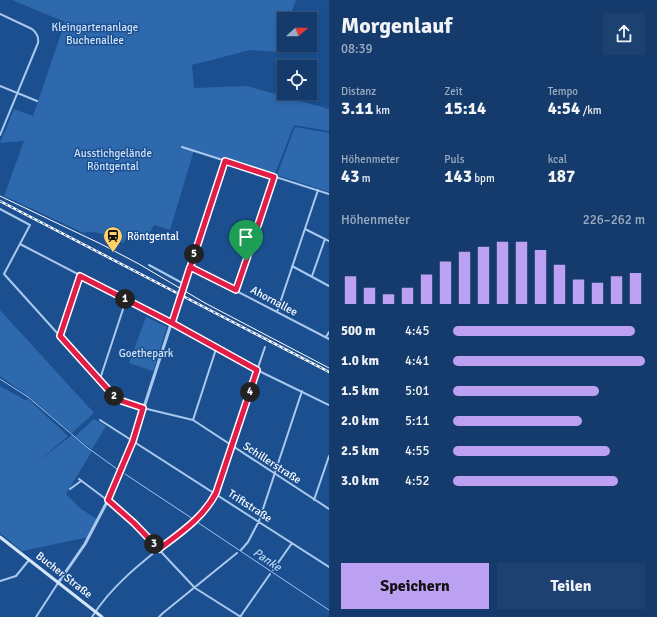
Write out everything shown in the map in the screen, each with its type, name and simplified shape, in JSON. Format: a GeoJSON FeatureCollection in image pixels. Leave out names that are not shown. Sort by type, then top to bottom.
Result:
{"type":"FeatureCollection","features":[{"type":"Feature","properties":{"kind":"main road","name":"Bucher Straße"},"geometry":{"type":"LineString","coordinates":[[0,537],[102,617]]}},
{"type":"Feature","properties":{"kind":"street"},"geometry":{"type":"LineString","coordinates":[[0,14],[32,29],[38,37],[38,43],[0,135]]}},
{"type":"Feature","properties":{"kind":"street"},"geometry":{"type":"LineString","coordinates":[[0,86],[37,101]]}},
{"type":"Feature","properties":{"kind":"street"},"geometry":{"type":"LineString","coordinates":[[182,147],[329,194]]}},
{"type":"Feature","properties":{"kind":"street"},"geometry":{"type":"LineString","coordinates":[[36,617],[85,544],[108,500],[133,441],[225,161]]}},
{"type":"Feature","properties":{"kind":"street"},"geometry":{"type":"LineString","coordinates":[[236,290],[274,177]]}},
{"type":"Feature","properties":{"kind":"street"},"geometry":{"type":"LineString","coordinates":[[277,312],[318,190]]}},
{"type":"Feature","properties":{"kind":"street"},"geometry":{"type":"LineString","coordinates":[[0,209],[30,225],[20,244],[172,323],[257,370],[329,405]]}},
{"type":"Feature","properties":{"kind":"street"},"geometry":{"type":"LineString","coordinates":[[305,228],[329,241]]}},
{"type":"Feature","properties":{"kind":"street"},"geometry":{"type":"LineString","coordinates":[[312,276],[324,239]]}},
{"type":"Feature","properties":{"kind":"street","name":"Schillerstraße"},"geometry":{"type":"LineString","coordinates":[[20,244],[4,274],[117,399],[143,408],[192,420],[329,509]]}},
{"type":"Feature","properties":{"kind":"street"},"geometry":{"type":"LineString","coordinates":[[149,265],[184,284]]}},
{"type":"Feature","properties":{"kind":"street"},"geometry":{"type":"LineString","coordinates":[[292,266],[329,286]]}},
{"type":"Feature","properties":{"kind":"street","name":"Ahornallee"},"geometry":{"type":"LineString","coordinates":[[190,267],[328,338]]}},
{"type":"Feature","properties":{"kind":"street"},"geometry":{"type":"LineString","coordinates":[[60,336],[80,276]]}},
{"type":"Feature","properties":{"kind":"street"},"geometry":{"type":"LineString","coordinates":[[98,378],[101,376],[126,300]]}},
{"type":"Feature","properties":{"kind":"street"},"geometry":{"type":"LineString","coordinates":[[328,338],[329,332]]}},
{"type":"Feature","properties":{"kind":"street"},"geometry":{"type":"LineString","coordinates":[[92,617],[126,576],[202,514],[210,504],[216,493],[265,347]]}},
{"type":"Feature","properties":{"kind":"street"},"geometry":{"type":"LineString","coordinates":[[192,420],[216,348]]}},
{"type":"Feature","properties":{"kind":"street"},"geometry":{"type":"LineString","coordinates":[[241,550],[248,542],[258,521],[302,391]]}},
{"type":"Feature","properties":{"kind":"street","name":"Triftstraße"},"geometry":{"type":"LineString","coordinates":[[100,420],[216,493],[329,567]]}},
{"type":"Feature","properties":{"kind":"street"},"geometry":{"type":"LineString","coordinates":[[314,500],[329,456]]}},
{"type":"Feature","properties":{"kind":"street"},"geometry":{"type":"LineString","coordinates":[[70,489],[80,480],[108,500],[134,523],[195,588],[241,617],[270,574]]}},
{"type":"Feature","properties":{"kind":"street"},"geometry":{"type":"LineString","coordinates":[[272,570],[292,543]]}},
{"type":"Feature","properties":{"kind":"street"},"geometry":{"type":"LineString","coordinates":[[159,617],[162,613],[237,554]]}},
{"type":"Feature","properties":{"kind":"street"},"geometry":{"type":"LineString","coordinates":[[0,581],[16,576],[30,560]]}},
{"type":"Feature","properties":{"kind":"green space","name":"Ausstichgelände Röntgental"},"geometry":{"type":"Polygon","coordinates":[[[12,0],[296,0],[292,12],[277,12],[277,52],[250,50],[192,65],[194,88],[247,86],[277,94],[277,100],[297,100],[329,109],[329,131],[294,125],[274,176],[194,150],[170,230],[154,225],[149,234],[130,232],[123,243],[99,233],[84,233],[4,196],[24,141],[0,143],[14,109],[33,116],[65,22],[12,0]]]}},
{"type":"Feature","properties":{"kind":"green space"},"geometry":{"type":"Polygon","coordinates":[[[295,127],[329,133],[329,192],[277,175],[295,127]]]}},
{"type":"Feature","properties":{"kind":"green space"},"geometry":{"type":"Polygon","coordinates":[[[0,310],[94,413],[72,433],[24,393],[0,376],[0,310]]]}},
{"type":"Feature","properties":{"kind":"green space","name":"Goethepark"},"geometry":{"type":"Polygon","coordinates":[[[146,317],[167,327],[153,371],[129,363],[146,317]]]}},
{"type":"Feature","properties":{"kind":"green space"},"geometry":{"type":"Polygon","coordinates":[[[0,386],[25,400],[28,399],[68,436],[37,462],[72,435],[92,451],[66,494],[81,509],[97,519],[89,537],[22,551],[0,533],[0,386]]]}},
{"type":"Feature","properties":{"kind":"green space"},"geometry":{"type":"Polygon","coordinates":[[[94,419],[106,426],[92,449],[75,436],[94,419]]]}},
{"type":"Feature","properties":{"kind":"waterway","name":"Panke"},"geometry":{"type":"LineString","coordinates":[[0,379],[28,397],[88,448],[117,469]]}},
{"type":"Feature","properties":{"kind":"waterway","name":"Panke"},"geometry":{"type":"LineString","coordinates":[[125,474],[193,519]]}},
{"type":"Feature","properties":{"kind":"waterway","name":"Panke"},"geometry":{"type":"LineString","coordinates":[[197,522],[329,610]]}},
{"type":"Feature","properties":{"kind":"tram line"},"geometry":{"type":"LineString","coordinates":[[0,196],[101,244],[139,264],[205,303],[329,368]]}},
{"type":"Feature","properties":{"kind":"railway"},"geometry":{"type":"LineString","coordinates":[[0,201],[329,372]]}},
{"type":"Feature","properties":{"kind":"place","name":"Röntgental"},"geometry":{"type":"Point","coordinates":[113,253]}},
{"type":"Feature","properties":{"kind":"route"},"geometry":{"type":"LineString","coordinates":[[246,261],[236,290],[190,267],[177,307],[172,323],[80,276],[60,336],[117,399],[143,408],[133,441],[108,500],[134,523],[159,549],[202,514],[210,504],[216,493],[257,370],[172,323],[190,267],[225,161],[274,177],[246,261]]}},
{"type":"Feature","properties":{"kind":"park label","name":"Kleingartenanlage Buchenallee"},"geometry":{"type":"Point","coordinates":[95,33]}}]}
